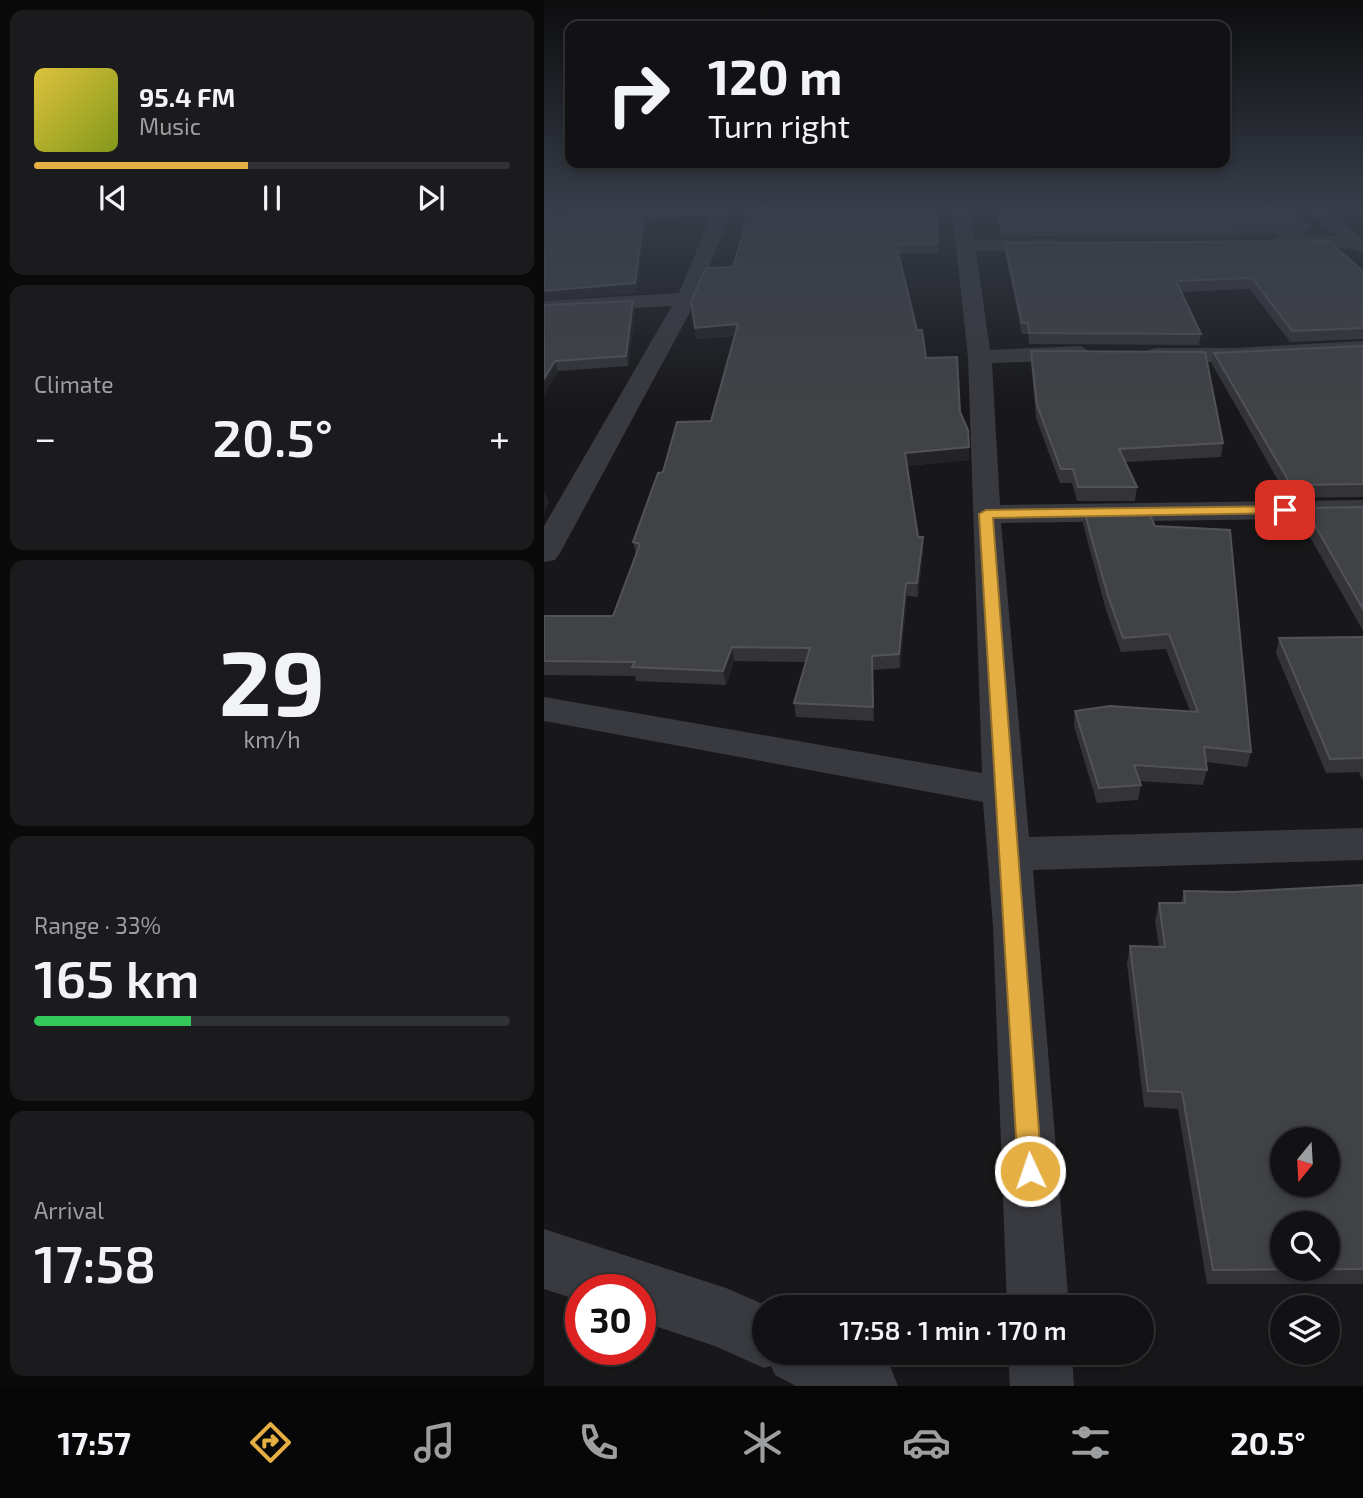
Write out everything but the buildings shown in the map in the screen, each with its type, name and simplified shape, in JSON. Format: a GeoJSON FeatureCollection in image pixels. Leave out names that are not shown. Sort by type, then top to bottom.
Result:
{"type":"FeatureCollection","features":[{"type":"Feature","properties":{"kind":"street"},"geometry":{"type":"LineString","coordinates":[[544,553],[687,299],[697,274]]}},
{"type":"Feature","properties":{"kind":"street"},"geometry":{"type":"LineString","coordinates":[[969,274],[980,357],[986,514],[1037,1295]]}},
{"type":"Feature","properties":{"kind":"street"},"geometry":{"type":"LineString","coordinates":[[544,307],[687,299]]}},
{"type":"Feature","properties":{"kind":"street"},"geometry":{"type":"LineString","coordinates":[[1138,354],[1235,355],[1363,348]]}},
{"type":"Feature","properties":{"kind":"street"},"geometry":{"type":"LineString","coordinates":[[980,357],[1098,353]]}},
{"type":"Feature","properties":{"kind":"street"},"geometry":{"type":"LineString","coordinates":[[986,514],[1363,509]]}},
{"type":"Feature","properties":{"kind":"street"},"geometry":{"type":"LineString","coordinates":[[544,709],[1003,791]]}},
{"type":"Feature","properties":{"kind":"street"},"geometry":{"type":"LineString","coordinates":[[1010,854],[1363,844]]}},
{"type":"Feature","properties":{"kind":"street"},"geometry":{"type":"LineString","coordinates":[[544,1259],[590,1274]]}},
{"type":"Feature","properties":{"kind":"street"},"geometry":{"type":"LineString","coordinates":[[656,1295],[726,1319],[752,1331]]}},
{"type":"Feature","properties":{"kind":"street"},"geometry":{"type":"LineString","coordinates":[[822,1365],[866,1386]]}},
{"type":"Feature","properties":{"kind":"street"},"geometry":{"type":"LineString","coordinates":[[1041,1365],[1042,1386]]}},
{"type":"Feature","properties":{"kind":"route"},"geometry":{"type":"LineString","coordinates":[[1030,1171],[1016,926],[1003,791],[986,514],[1285,510]]}}]}
